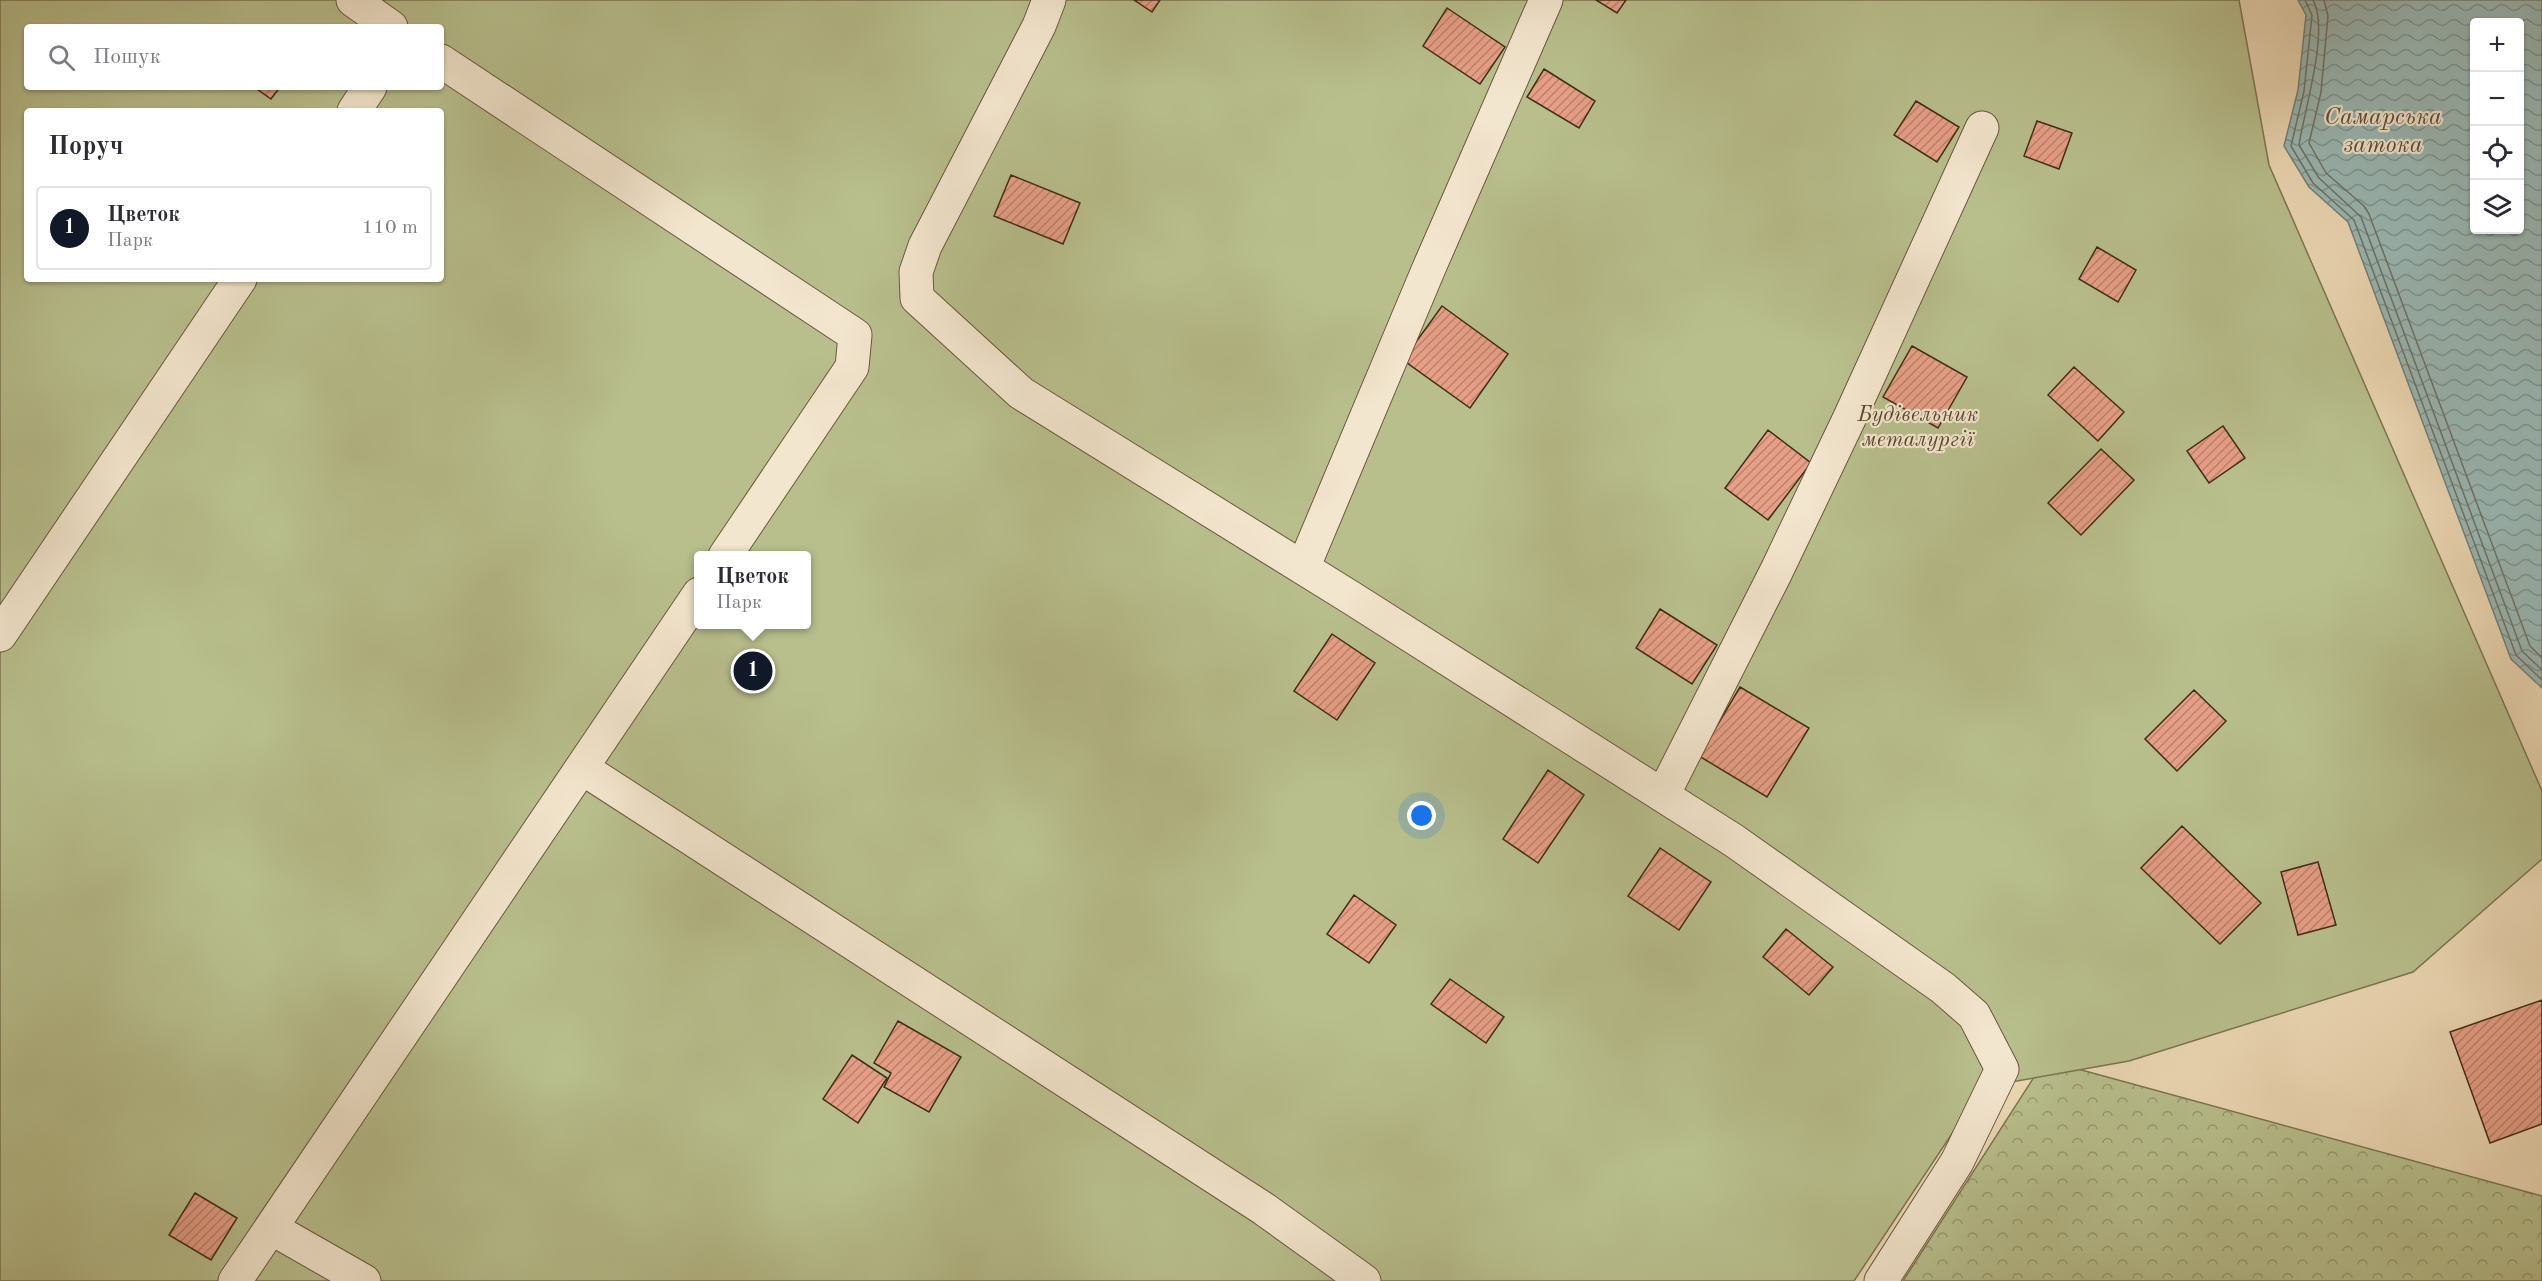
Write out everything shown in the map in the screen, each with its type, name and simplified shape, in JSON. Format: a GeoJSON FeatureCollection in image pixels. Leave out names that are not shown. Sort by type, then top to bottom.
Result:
{"type":"FeatureCollection","features":[{"type":"Feature","properties":{"kind":"lane"},"geometry":{"type":"LineString","coordinates":[[353,0],[387,24]]}},
{"type":"Feature","properties":{"kind":"lane"},"geometry":{"type":"LineString","coordinates":[[1049,0],[1039,26],[925,246],[916,272],[917,298],[1021,393],[1733,840],[1943,988],[1974,1016],[2002,1070],[1957,1162],[1881,1281]]}},
{"type":"Feature","properties":{"kind":"lane"},"geometry":{"type":"LineString","coordinates":[[1303,568],[1429,268],[1546,0]]}},
{"type":"Feature","properties":{"kind":"lane"},"geometry":{"type":"LineString","coordinates":[[444,62],[855,334],[852,367],[728,551]]}},
{"type":"Feature","properties":{"kind":"lane"},"geometry":{"type":"LineString","coordinates":[[356,108],[368,90]]}},
{"type":"Feature","properties":{"kind":"lane"},"geometry":{"type":"LineString","coordinates":[[1663,795],[1806,510],[1982,128]]}},
{"type":"Feature","properties":{"kind":"lane"},"geometry":{"type":"LineString","coordinates":[[0,635],[238,282]]}},
{"type":"Feature","properties":{"kind":"lane"},"geometry":{"type":"LineString","coordinates":[[235,1281],[694,601]]}},
{"type":"Feature","properties":{"kind":"lane"},"geometry":{"type":"LineString","coordinates":[[582,768],[1254,1202],[1364,1281]]}},
{"type":"Feature","properties":{"kind":"lane"},"geometry":{"type":"LineString","coordinates":[[271,1228],[364,1281]]}},
{"type":"Feature","properties":{"kind":"green space","name":"Будівельник металургії"},"geometry":{"type":"Polygon","coordinates":[[[0,0],[2239,0],[2269,165],[2542,791],[2542,859],[2413,972],[2129,1061],[1983,1087],[1854,1281],[0,1281],[0,0]]]}},
{"type":"Feature","properties":{"kind":"green space"},"geometry":{"type":"Polygon","coordinates":[[[2045,1060],[2542,1196],[2542,1281],[1903,1281],[2045,1060]]]}},
{"type":"Feature","properties":{"kind":"water","name":"Самарська затока"},"geometry":{"type":"Polygon","coordinates":[[[2298,0],[2542,0],[2542,688],[2511,659],[2348,222],[2309,187],[2284,146],[2298,90],[2306,15],[2298,0]]]}},
{"type":"Feature","properties":{"kind":"building"},"geometry":{"type":"Polygon","coordinates":[[[1134,0],[1160,0],[1152,12],[1134,0]]]}},
{"type":"Feature","properties":{"kind":"building"},"geometry":{"type":"Polygon","coordinates":[[[1596,0],[1626,0],[1617,13],[1596,0]]]}},
{"type":"Feature","properties":{"kind":"building"},"geometry":{"type":"Polygon","coordinates":[[[1447,8],[1505,47],[1480,84],[1423,46],[1447,8]]]}},
{"type":"Feature","properties":{"kind":"building"},"geometry":{"type":"Polygon","coordinates":[[[1544,69],[1595,101],[1579,128],[1527,97],[1544,69]]]}},
{"type":"Feature","properties":{"kind":"building"},"geometry":{"type":"Polygon","coordinates":[[[258,90],[278,90],[271,99],[258,90]]]}},
{"type":"Feature","properties":{"kind":"building"},"geometry":{"type":"Polygon","coordinates":[[[1916,101],[1959,127],[1937,162],[1894,135],[1916,101]]]}},
{"type":"Feature","properties":{"kind":"building"},"geometry":{"type":"Polygon","coordinates":[[[2037,121],[2072,133],[2059,169],[2024,156],[2037,121]]]}},
{"type":"Feature","properties":{"kind":"building"},"geometry":{"type":"Polygon","coordinates":[[[1011,175],[1080,203],[1063,244],[994,216],[1011,175]]]}},
{"type":"Feature","properties":{"kind":"building"},"geometry":{"type":"Polygon","coordinates":[[[2097,247],[2136,270],[2118,302],[2079,279],[2097,247]]]}},
{"type":"Feature","properties":{"kind":"building"},"geometry":{"type":"Polygon","coordinates":[[[1442,306],[1508,354],[1470,408],[1403,360],[1442,306]]]}},
{"type":"Feature","properties":{"kind":"building"},"geometry":{"type":"Polygon","coordinates":[[[1912,346],[1967,377],[1938,428],[1883,397],[1912,346]]]}},
{"type":"Feature","properties":{"kind":"building"},"geometry":{"type":"Polygon","coordinates":[[[2074,367],[2124,412],[2098,441],[2048,395],[2074,367]]]}},
{"type":"Feature","properties":{"kind":"building"},"geometry":{"type":"Polygon","coordinates":[[[2223,426],[2245,458],[2209,483],[2187,451],[2223,426]]]}},
{"type":"Feature","properties":{"kind":"building"},"geometry":{"type":"Polygon","coordinates":[[[1768,430],[1811,463],[1768,520],[1725,488],[1768,430]]]}},
{"type":"Feature","properties":{"kind":"building"},"geometry":{"type":"Polygon","coordinates":[[[2101,449],[2134,480],[2081,535],[2048,503],[2101,449]]]}},
{"type":"Feature","properties":{"kind":"building"},"geometry":{"type":"Polygon","coordinates":[[[1660,609],[1717,645],[1692,684],[1636,648],[1660,609]]]}},
{"type":"Feature","properties":{"kind":"building"},"geometry":{"type":"Polygon","coordinates":[[[1332,634],[1375,663],[1337,720],[1294,691],[1332,634]]]}},
{"type":"Feature","properties":{"kind":"building"},"geometry":{"type":"Polygon","coordinates":[[[1740,687],[1809,728],[1767,797],[1699,756],[1740,687]]]}},
{"type":"Feature","properties":{"kind":"building"},"geometry":{"type":"Polygon","coordinates":[[[2194,690],[2226,721],[2177,771],[2145,739],[2194,690]]]}},
{"type":"Feature","properties":{"kind":"building"},"geometry":{"type":"Polygon","coordinates":[[[1548,770],[1584,795],[1538,863],[1503,839],[1548,770]]]}},
{"type":"Feature","properties":{"kind":"building"},"geometry":{"type":"Polygon","coordinates":[[[2182,826],[2261,903],[2220,944],[2141,868],[2182,826]]]}},
{"type":"Feature","properties":{"kind":"building"},"geometry":{"type":"Polygon","coordinates":[[[1660,848],[1711,882],[1679,930],[1628,896],[1660,848]]]}},
{"type":"Feature","properties":{"kind":"building"},"geometry":{"type":"Polygon","coordinates":[[[2318,862],[2336,925],[2298,935],[2281,872],[2318,862]]]}},
{"type":"Feature","properties":{"kind":"building"},"geometry":{"type":"Polygon","coordinates":[[[1354,895],[1396,925],[1369,963],[1327,934],[1354,895]]]}},
{"type":"Feature","properties":{"kind":"building"},"geometry":{"type":"Polygon","coordinates":[[[1786,929],[1833,967],[1809,995],[1763,957],[1786,929]]]}},
{"type":"Feature","properties":{"kind":"building"},"geometry":{"type":"Polygon","coordinates":[[[1450,979],[1504,1017],[1486,1043],[1431,1004],[1450,979]]]}},
{"type":"Feature","properties":{"kind":"building"},"geometry":{"type":"Polygon","coordinates":[[[2542,1000],[2542,1124],[2490,1143],[2450,1032],[2542,1000]]]}},
{"type":"Feature","properties":{"kind":"building"},"geometry":{"type":"Polygon","coordinates":[[[898,1021],[961,1057],[929,1112],[884,1087],[891,1073],[874,1063],[898,1021]]]}},
{"type":"Feature","properties":{"kind":"building"},"geometry":{"type":"Polygon","coordinates":[[[852,1055],[887,1078],[858,1123],[823,1099],[852,1055]]]}},
{"type":"Feature","properties":{"kind":"building"},"geometry":{"type":"Polygon","coordinates":[[[195,1193],[237,1218],[211,1260],[169,1235],[195,1193]]]}},
{"type":"Feature","properties":{"kind":"place","name":"Цветок"},"geometry":{"type":"Point","coordinates":[753,671]}}]}
